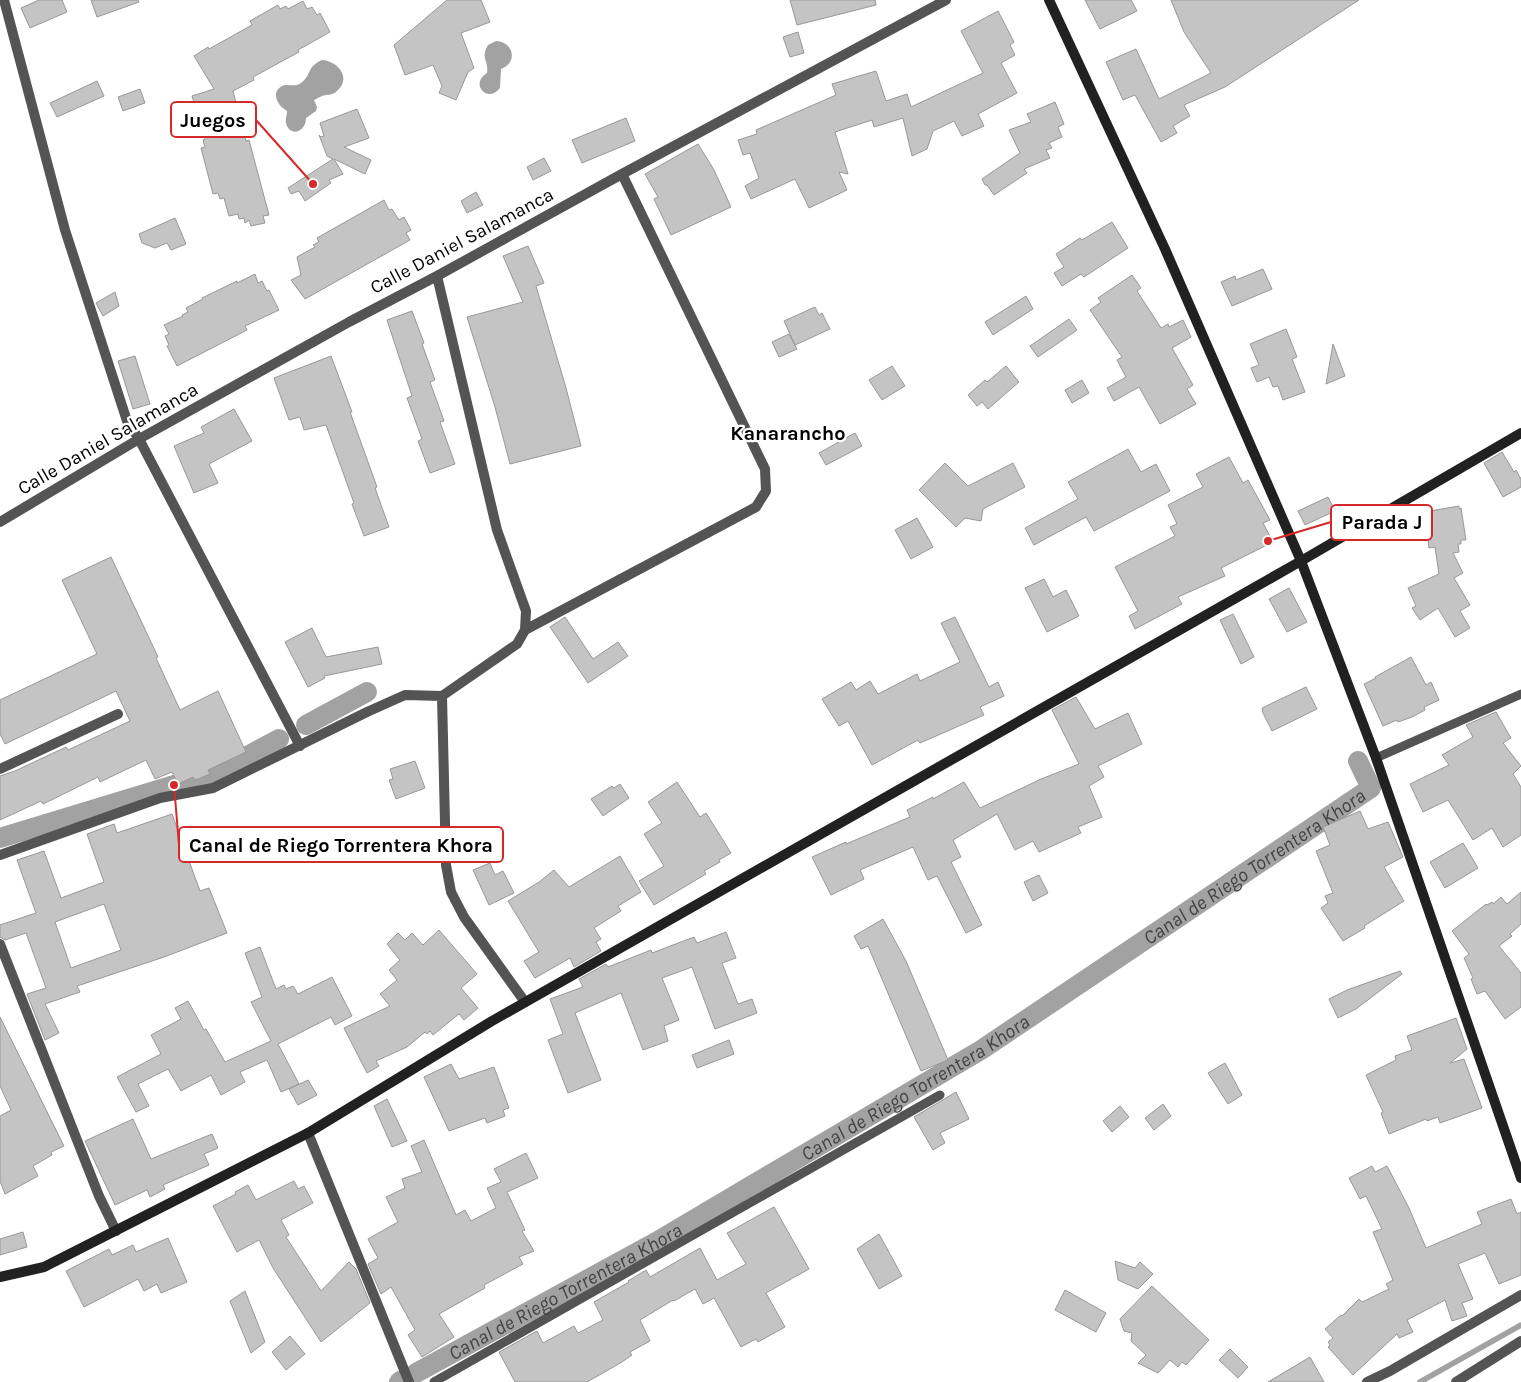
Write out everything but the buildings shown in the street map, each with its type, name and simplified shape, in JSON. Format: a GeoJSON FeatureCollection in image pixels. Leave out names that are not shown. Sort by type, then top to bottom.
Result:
{"type":"FeatureCollection","features":[{"type":"Feature","properties":{"kind":"main road"},"geometry":{"type":"LineString","coordinates":[[1049,0],[1165,250],[1301,561],[1376,758],[1521,1178]]}},
{"type":"Feature","properties":{"kind":"main road"},"geometry":{"type":"LineString","coordinates":[[0,1277],[44,1267],[308,1133],[492,1020],[1521,434]]}},
{"type":"Feature","properties":{"kind":"street"},"geometry":{"type":"LineString","coordinates":[[4,0],[65,230],[127,421],[139,439],[300,746]]}},
{"type":"Feature","properties":{"kind":"street","name":"Calle Daniel Salamanca"},"geometry":{"type":"LineString","coordinates":[[0,522],[139,439],[348,322],[437,276],[946,0]]}},
{"type":"Feature","properties":{"kind":"street"},"geometry":{"type":"LineString","coordinates":[[525,630],[756,507],[766,491],[765,468],[622,174]]}},
{"type":"Feature","properties":{"kind":"street"},"geometry":{"type":"LineString","coordinates":[[0,855],[160,798],[213,788],[405,695],[442,696],[517,644],[525,630],[526,611],[498,530],[437,276]]}},
{"type":"Feature","properties":{"kind":"street"},"geometry":{"type":"LineString","coordinates":[[442,696],[446,866],[451,892],[464,917],[525,1002]]}},
{"type":"Feature","properties":{"kind":"street"},"geometry":{"type":"LineString","coordinates":[[0,768],[118,714]]}},
{"type":"Feature","properties":{"kind":"street"},"geometry":{"type":"LineString","coordinates":[[0,944],[99,1196],[116,1231]]}},
{"type":"Feature","properties":{"kind":"street"},"geometry":{"type":"LineString","coordinates":[[308,1133],[409,1382]]}},
{"type":"Feature","properties":{"kind":"street"},"geometry":{"type":"LineString","coordinates":[[1367,1382],[1390,1372],[1521,1295]]}},
{"type":"Feature","properties":{"kind":"street"},"geometry":{"type":"LineString","coordinates":[[1456,1382],[1521,1341]]}},
{"type":"Feature","properties":{"kind":"lane"},"geometry":{"type":"LineString","coordinates":[[1376,758],[1521,694]]}},
{"type":"Feature","properties":{"kind":"lane"},"geometry":{"type":"LineString","coordinates":[[434,1382],[940,1095]]}},
{"type":"Feature","properties":{"kind":"shaded area"},"geometry":{"type":"Polygon","coordinates":[[[496,41],[507,45],[512,53],[512,58],[501,69],[500,88],[490,94],[482,91],[480,82],[487,73],[486,49],[488,45],[496,41]]]}},
{"type":"Feature","properties":{"kind":"shaded area"},"geometry":{"type":"Polygon","coordinates":[[[322,60],[333,63],[338,67],[343,76],[343,81],[333,94],[314,100],[317,107],[316,111],[306,118],[300,130],[294,132],[290,130],[286,123],[287,111],[278,103],[276,92],[282,86],[301,83],[307,77],[311,68],[322,60]]]}},
{"type":"Feature","properties":{"kind":"waterway","name":"Canal de Riego Torrentera Khora"},"geometry":{"type":"LineString","coordinates":[[306,725],[367,692]]}},
{"type":"Feature","properties":{"kind":"waterway","name":"Canal de Riego Torrentera Khora"},"geometry":{"type":"LineString","coordinates":[[0,838],[174,785],[208,777],[279,739]]}},
{"type":"Feature","properties":{"kind":"waterway","name":"Canal de Riego Torrentera Khora"},"geometry":{"type":"LineString","coordinates":[[416,1373],[656,1242],[981,1050],[1371,788],[1358,761]]}},
{"type":"Feature","properties":{"kind":"waterway"},"geometry":{"type":"LineString","coordinates":[[1420,1382],[1521,1325]]}},
{"type":"Feature","properties":{"kind":"place","name":"Juegos"},"geometry":{"type":"Point","coordinates":[313,184]}},
{"type":"Feature","properties":{"kind":"place","name":"Parada J"},"geometry":{"type":"Point","coordinates":[1268,541]}},
{"type":"Feature","properties":{"kind":"place","name":"Canal de Riego Torrentera Khora"},"geometry":{"type":"Point","coordinates":[174,785]}},
{"type":"Feature","properties":{"kind":"district","name":"Kanarancho"},"geometry":{"type":"Point","coordinates":[788,433]}}]}
